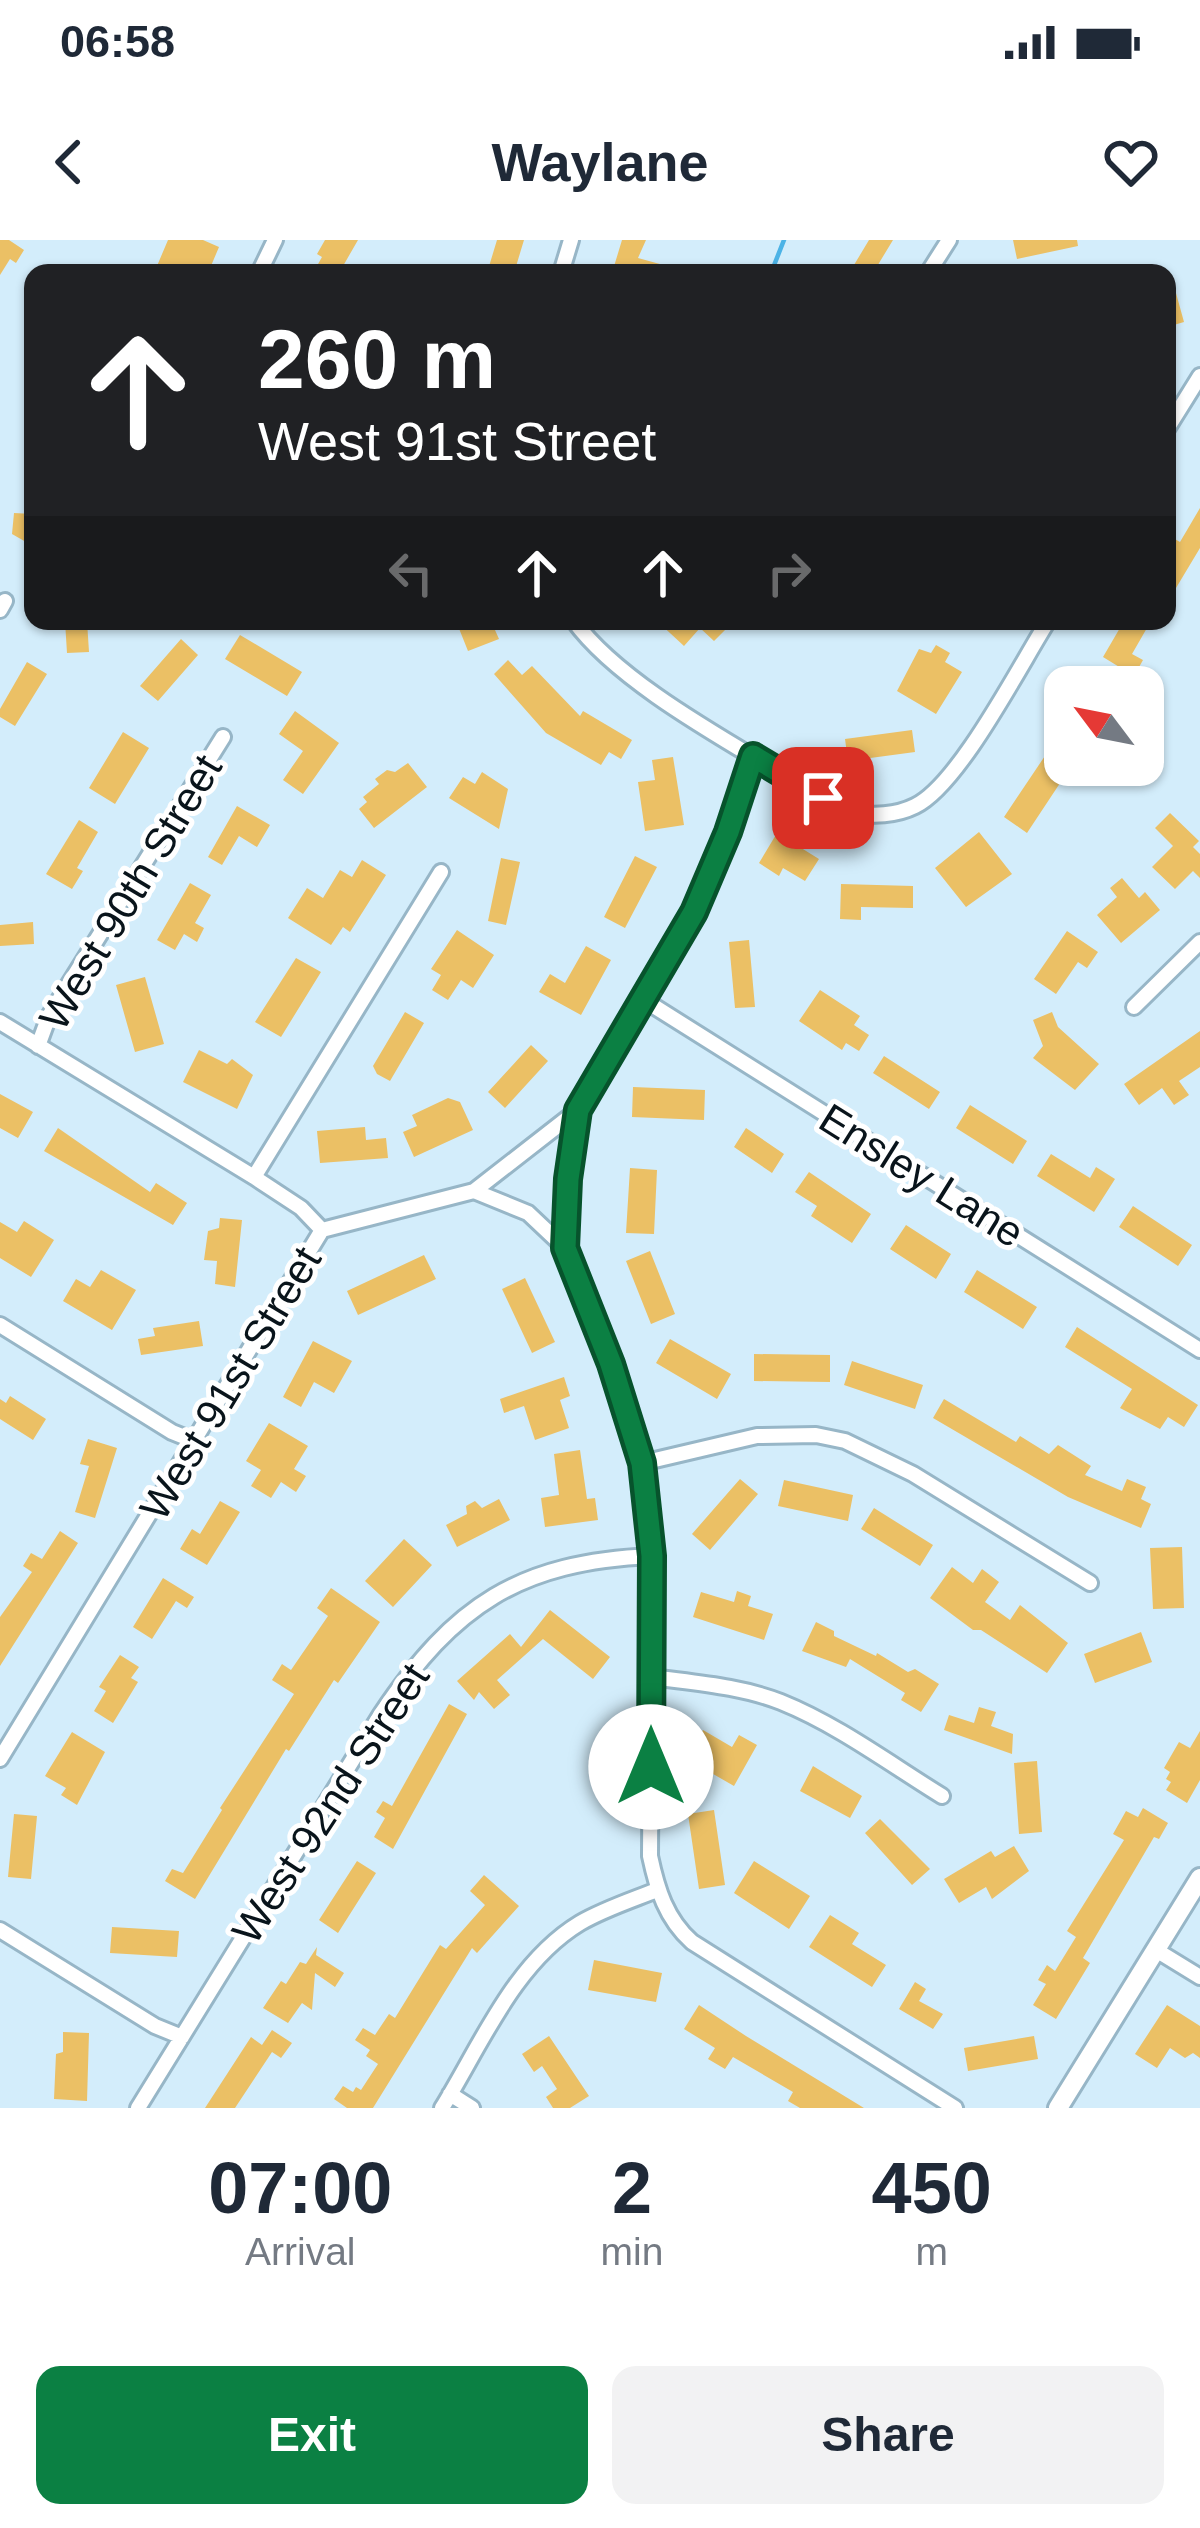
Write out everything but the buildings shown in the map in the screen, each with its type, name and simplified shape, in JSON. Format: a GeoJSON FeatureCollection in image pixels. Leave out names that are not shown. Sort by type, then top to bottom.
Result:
{"type":"FeatureCollection","features":[{"type":"Feature","properties":{"kind":"street"},"geometry":{"type":"LineString","coordinates":[[1176,415],[1200,376]]}},
{"type":"Feature","properties":{"kind":"street"},"geometry":{"type":"LineString","coordinates":[[582,630],[650,688],[753,756],[852,812],[874,815],[915,806],[949,777],[1042,630]]}},
{"type":"Feature","properties":{"kind":"street","name":"West 90th Street"},"geometry":{"type":"LineString","coordinates":[[38,1046],[49,1016],[223,737]]}},
{"type":"Feature","properties":{"kind":"street","name":"West 91st Street"},"geometry":{"type":"LineString","coordinates":[[0,1759],[322,1230],[474,1191],[578,1110],[705,889],[753,756]]}},
{"type":"Feature","properties":{"kind":"street"},"geometry":{"type":"LineString","coordinates":[[254,1177],[441,872]]}},
{"type":"Feature","properties":{"kind":"street"},"geometry":{"type":"LineString","coordinates":[[1134,1007],[1200,942]]}},
{"type":"Feature","properties":{"kind":"street","name":"Ensley Lane"},"geometry":{"type":"LineString","coordinates":[[644,1000],[1200,1350]]}},
{"type":"Feature","properties":{"kind":"street"},"geometry":{"type":"LineString","coordinates":[[0,1022],[254,1177],[301,1208],[322,1230]]}},
{"type":"Feature","properties":{"kind":"street"},"geometry":{"type":"LineString","coordinates":[[578,1110],[565,1248],[611,1364],[642,1463],[652,1556],[650,1856],[657,1890],[676,1929],[692,1942],[955,2108]]}},
{"type":"Feature","properties":{"kind":"street"},"geometry":{"type":"LineString","coordinates":[[474,1191],[528,1213],[565,1248]]}},
{"type":"Feature","properties":{"kind":"street"},"geometry":{"type":"LineString","coordinates":[[0,1325],[172,1432],[196,1442]]}},
{"type":"Feature","properties":{"kind":"street"},"geometry":{"type":"LineString","coordinates":[[642,1463],[757,1436],[816,1435],[845,1441],[913,1474],[1090,1583]]}},
{"type":"Feature","properties":{"kind":"street","name":"West 92nd Street"},"geometry":{"type":"LineString","coordinates":[[138,2108],[381,1714],[414,1664],[439,1637],[490,1598],[552,1570],[609,1558],[652,1556]]}},
{"type":"Feature","properties":{"kind":"street"},"geometry":{"type":"LineString","coordinates":[[652,1677],[731,1688],[777,1701],[814,1717],[943,1796]]}},
{"type":"Feature","properties":{"kind":"street"},"geometry":{"type":"LineString","coordinates":[[1058,2108],[1200,1878]]}},
{"type":"Feature","properties":{"kind":"street"},"geometry":{"type":"LineString","coordinates":[[472,2108],[446,2101],[515,1987],[552,1944],[600,1912],[657,1890]]}},
{"type":"Feature","properties":{"kind":"street"},"geometry":{"type":"LineString","coordinates":[[0,1930],[155,2026],[182,2037]]}},
{"type":"Feature","properties":{"kind":"street"},"geometry":{"type":"LineString","coordinates":[[1156,1950],[1200,1977]]}},
{"type":"Feature","properties":{"kind":"waterway"},"geometry":{"type":"LineString","coordinates":[[775,264],[784,240]]}},
{"type":"Feature","properties":{"kind":"route"},"geometry":{"type":"LineString","coordinates":[[651,1767],[652,1556],[642,1463],[611,1364],[565,1248],[578,1110],[694,912],[753,756],[823,798]]}}]}
